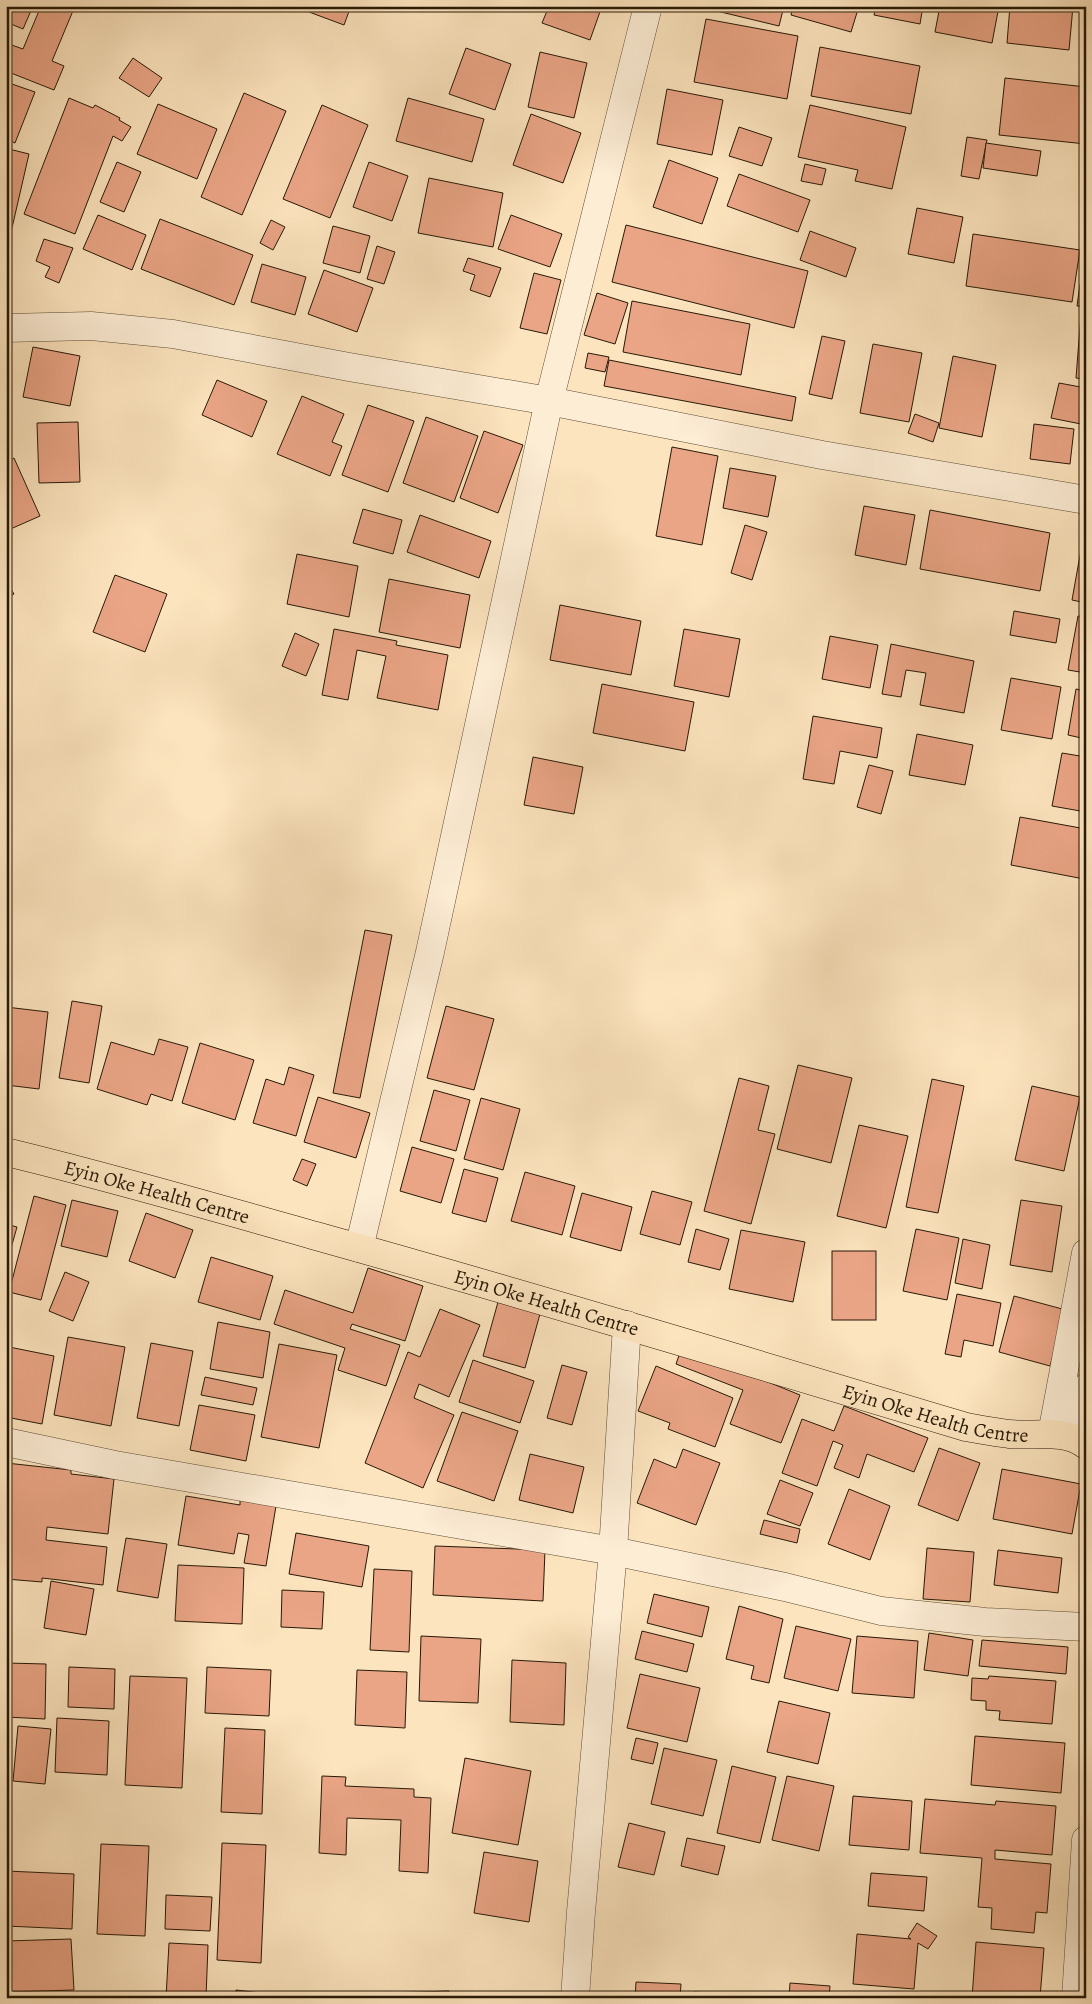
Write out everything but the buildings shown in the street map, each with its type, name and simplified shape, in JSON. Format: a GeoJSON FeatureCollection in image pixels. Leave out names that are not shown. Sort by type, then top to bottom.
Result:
{"type":"FeatureCollection","features":[{"type":"Feature","properties":{"kind":"main road","name":"Eyin Oke Health Centre"},"geometry":{"type":"LineString","coordinates":[[6,1152],[70,1167],[359,1248],[627,1325],[966,1427],[1011,1434],[1071,1439]]}},
{"type":"Feature","properties":{"kind":"street"},"geometry":{"type":"LineString","coordinates":[[359,1248],[444,891],[548,401],[648,6]]}},
{"type":"Feature","properties":{"kind":"street"},"geometry":{"type":"LineString","coordinates":[[6,328],[91,326],[173,334],[349,368],[548,401],[822,455],[1086,500]]}},
{"type":"Feature","properties":{"kind":"street"},"geometry":{"type":"LineString","coordinates":[[1071,1439],[1086,1253]]}},
{"type":"Feature","properties":{"kind":"street"},"geometry":{"type":"LineString","coordinates":[[575,1998],[613,1551],[627,1325]]}},
{"type":"Feature","properties":{"kind":"street"},"geometry":{"type":"LineString","coordinates":[[1071,1439],[1086,1388]]}},
{"type":"Feature","properties":{"kind":"street"},"geometry":{"type":"LineString","coordinates":[[6,1442],[115,1465],[613,1551],[785,1587],[881,1611],[985,1622],[1086,1627]]}},
{"type":"Feature","properties":{"kind":"street"},"geometry":{"type":"LineString","coordinates":[[1076,1998],[1086,1840]]}}]}
